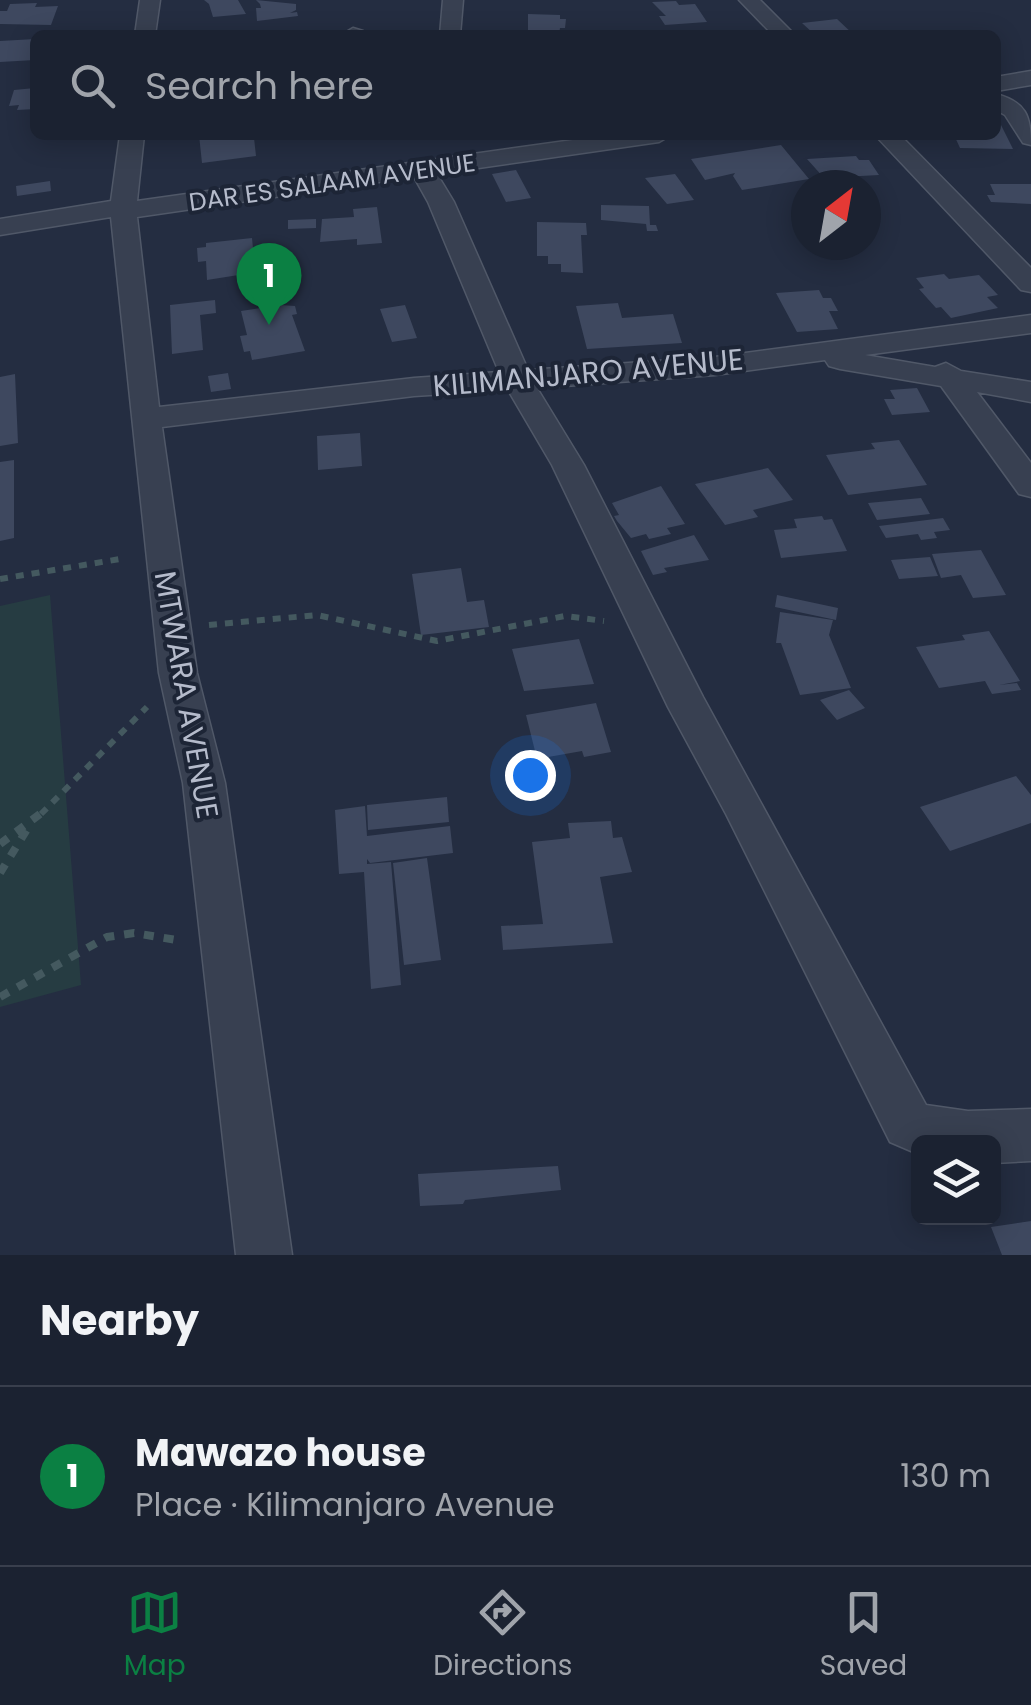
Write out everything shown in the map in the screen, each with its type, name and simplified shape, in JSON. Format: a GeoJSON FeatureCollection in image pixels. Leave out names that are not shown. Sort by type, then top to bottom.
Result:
{"type":"FeatureCollection","features":[{"type":"Feature","properties":{"kind":"street"},"geometry":{"type":"LineString","coordinates":[[146,30],[150,0]]}},
{"type":"Feature","properties":{"kind":"street"},"geometry":{"type":"LineString","coordinates":[[450,30],[453,0]]}},
{"type":"Feature","properties":{"kind":"street"},"geometry":{"type":"LineString","coordinates":[[749,0],[780,30]]}},
{"type":"Feature","properties":{"kind":"street"},"geometry":{"type":"LineString","coordinates":[[1001,83],[1031,78]]}},
{"type":"Feature","properties":{"kind":"street"},"geometry":{"type":"LineString","coordinates":[[1001,103],[1014,110],[1031,138]]}},
{"type":"Feature","properties":{"kind":"street","name":"MTWARA AVENUE"},"geometry":{"type":"LineString","coordinates":[[131,140],[124,209],[145,419],[178,673],[204,783],[264,1255]]}},
{"type":"Feature","properties":{"kind":"street"},"geometry":{"type":"LineString","coordinates":[[461,140],[463,163]]}},
{"type":"Feature","properties":{"kind":"street","name":"DAR ES SALAAM AVENUE"},"geometry":{"type":"LineString","coordinates":[[0,227],[624,140]]}},
{"type":"Feature","properties":{"kind":"street"},"geometry":{"type":"LineString","coordinates":[[892,140],[1031,284]]}},
{"type":"Feature","properties":{"kind":"street"},"geometry":{"type":"LineString","coordinates":[[421,168],[440,202],[518,381],[568,464],[908,1124],[927,1133],[960,1138],[1031,1135]]}},
{"type":"Feature","properties":{"kind":"street","name":"KILIMANJARO AVENUE"},"geometry":{"type":"LineString","coordinates":[[145,419],[396,389],[715,366],[1031,324]]}},
{"type":"Feature","properties":{"kind":"street"},"geometry":{"type":"LineString","coordinates":[[918,339],[1031,486]]}},
{"type":"Feature","properties":{"kind":"street"},"geometry":{"type":"LineString","coordinates":[[803,354],[1031,392]]}},
{"type":"Feature","properties":{"kind":"path"},"geometry":{"type":"LineString","coordinates":[[0,579],[161,550]]}},
{"type":"Feature","properties":{"kind":"path"},"geometry":{"type":"LineString","coordinates":[[172,628],[318,615],[374,626],[406,638],[438,641],[571,616],[596,617],[662,652]]}},
{"type":"Feature","properties":{"kind":"path"},"geometry":{"type":"LineString","coordinates":[[0,844],[93,765],[178,673]]}},
{"type":"Feature","properties":{"kind":"path"},"geometry":{"type":"LineString","coordinates":[[0,873],[34,818]]}},
{"type":"Feature","properties":{"kind":"path"},"geometry":{"type":"LineString","coordinates":[[0,997],[107,937],[134,933],[223,948]]}},
{"type":"Feature","properties":{"kind":"green space"},"geometry":{"type":"Polygon","coordinates":[[[50,595],[81,985],[0,1007],[0,606],[50,595]]]}},
{"type":"Feature","properties":{"kind":"building"},"geometry":{"type":"Polygon","coordinates":[[[204,0],[238,0],[246,14],[213,17],[204,0]]]}},
{"type":"Feature","properties":{"kind":"building"},"geometry":{"type":"Polygon","coordinates":[[[256,0],[296,4],[296,10],[290,13],[297,12],[298,16],[257,21],[256,8],[261,8],[256,0]]]}},
{"type":"Feature","properties":{"kind":"building"},"geometry":{"type":"Polygon","coordinates":[[[676,1],[679,5],[695,4],[707,22],[665,25],[659,16],[666,16],[652,2],[676,1]]]}},
{"type":"Feature","properties":{"kind":"building"},"geometry":{"type":"Polygon","coordinates":[[[37,3],[35,7],[58,6],[51,25],[0,24],[0,11],[7,11],[10,4],[37,3]]]}},
{"type":"Feature","properties":{"kind":"building"},"geometry":{"type":"Polygon","coordinates":[[[528,14],[560,15],[560,19],[566,19],[565,28],[560,30],[528,30],[528,14]]]}},
{"type":"Feature","properties":{"kind":"building"},"geometry":{"type":"Polygon","coordinates":[[[837,19],[849,30],[810,30],[802,23],[837,19]]]}},
{"type":"Feature","properties":{"kind":"building"},"geometry":{"type":"Polygon","coordinates":[[[30,39],[30,60],[0,62],[0,41],[30,39]]]}},
{"type":"Feature","properties":{"kind":"building"},"geometry":{"type":"Polygon","coordinates":[[[30,88],[30,109],[9,106],[14,90],[30,88]]]}},
{"type":"Feature","properties":{"kind":"building"},"geometry":{"type":"Polygon","coordinates":[[[1001,125],[1013,149],[960,148],[956,140],[1001,140],[1001,125]]]}},
{"type":"Feature","properties":{"kind":"building"},"geometry":{"type":"Polygon","coordinates":[[[200,140],[254,140],[256,156],[202,163],[200,140]]]}},
{"type":"Feature","properties":{"kind":"building"},"geometry":{"type":"Polygon","coordinates":[[[781,145],[802,170],[791,170],[791,182],[742,190],[735,173],[705,180],[691,159],[781,145]]]}},
{"type":"Feature","properties":{"kind":"building"},"geometry":{"type":"Polygon","coordinates":[[[856,156],[869,160],[876,170],[817,170],[807,159],[856,156]]]}},
{"type":"Feature","properties":{"kind":"building"},"geometry":{"type":"Polygon","coordinates":[[[516,170],[531,198],[506,202],[492,174],[516,170]]]}},
{"type":"Feature","properties":{"kind":"building"},"geometry":{"type":"Polygon","coordinates":[[[675,174],[694,200],[667,204],[645,178],[675,174]]]}},
{"type":"Feature","properties":{"kind":"building"},"geometry":{"type":"Polygon","coordinates":[[[50,181],[51,191],[17,196],[16,186],[50,181]]]}},
{"type":"Feature","properties":{"kind":"building"},"geometry":{"type":"Polygon","coordinates":[[[990,184],[1031,184],[1031,204],[991,202],[987,195],[995,195],[990,184]]]}},
{"type":"Feature","properties":{"kind":"building"},"geometry":{"type":"Polygon","coordinates":[[[601,205],[649,206],[650,225],[656,225],[658,231],[647,231],[646,224],[601,220],[601,205]]]}},
{"type":"Feature","properties":{"kind":"building"},"geometry":{"type":"Polygon","coordinates":[[[377,207],[382,243],[357,245],[357,239],[320,242],[322,219],[354,217],[353,209],[377,207]]]}},
{"type":"Feature","properties":{"kind":"building"},"geometry":{"type":"Polygon","coordinates":[[[316,219],[316,228],[288,229],[288,220],[316,219]]]}},
{"type":"Feature","properties":{"kind":"building"},"geometry":{"type":"Polygon","coordinates":[[[537,222],[586,223],[587,235],[581,235],[583,273],[561,272],[561,264],[548,264],[548,256],[537,256],[537,222]]]}},
{"type":"Feature","properties":{"kind":"building"},"geometry":{"type":"Polygon","coordinates":[[[252,238],[254,259],[263,258],[264,271],[207,280],[206,261],[198,262],[197,248],[206,247],[206,243],[252,238]]]}},
{"type":"Feature","properties":{"kind":"building"},"geometry":{"type":"Polygon","coordinates":[[[944,274],[949,279],[979,275],[998,295],[987,297],[998,308],[951,318],[919,289],[924,288],[916,278],[944,274]]]}},
{"type":"Feature","properties":{"kind":"building"},"geometry":{"type":"Polygon","coordinates":[[[819,290],[823,298],[831,298],[838,311],[829,311],[838,329],[797,332],[776,293],[819,290]]]}},
{"type":"Feature","properties":{"kind":"building"},"geometry":{"type":"Polygon","coordinates":[[[215,300],[216,313],[200,315],[203,350],[172,354],[170,305],[215,300]]]}},
{"type":"Feature","properties":{"kind":"building"},"geometry":{"type":"Polygon","coordinates":[[[618,303],[622,318],[673,314],[682,343],[587,349],[576,306],[618,303]]]}},
{"type":"Feature","properties":{"kind":"building"},"geometry":{"type":"Polygon","coordinates":[[[405,305],[417,338],[392,342],[380,309],[405,305]]]}},
{"type":"Feature","properties":{"kind":"building"},"geometry":{"type":"Polygon","coordinates":[[[295,306],[297,314],[292,315],[305,351],[252,360],[250,351],[244,352],[240,336],[247,335],[241,311],[295,306]]]}},
{"type":"Feature","properties":{"kind":"building"},"geometry":{"type":"Polygon","coordinates":[[[228,373],[231,389],[211,392],[208,376],[228,373]]]}},
{"type":"Feature","properties":{"kind":"building"},"geometry":{"type":"Polygon","coordinates":[[[15,374],[18,443],[0,446],[0,377],[15,374]]]}},
{"type":"Feature","properties":{"kind":"building"},"geometry":{"type":"Polygon","coordinates":[[[917,388],[930,412],[892,415],[884,399],[895,399],[890,390],[917,388]]]}},
{"type":"Feature","properties":{"kind":"building"},"geometry":{"type":"Polygon","coordinates":[[[360,433],[362,466],[318,470],[317,436],[360,433]]]}},
{"type":"Feature","properties":{"kind":"building"},"geometry":{"type":"Polygon","coordinates":[[[899,440],[927,485],[848,495],[826,455],[875,449],[871,443],[899,440]]]}},
{"type":"Feature","properties":{"kind":"building"},"geometry":{"type":"Polygon","coordinates":[[[14,460],[14,538],[0,541],[0,462],[14,460]]]}},
{"type":"Feature","properties":{"kind":"building"},"geometry":{"type":"Polygon","coordinates":[[[768,468],[793,500],[753,510],[758,517],[725,525],[695,484],[768,468]]]}},
{"type":"Feature","properties":{"kind":"building"},"geometry":{"type":"Polygon","coordinates":[[[661,486],[685,524],[667,528],[671,534],[631,538],[614,516],[619,515],[612,503],[661,486]]]}},
{"type":"Feature","properties":{"kind":"building"},"geometry":{"type":"Polygon","coordinates":[[[921,498],[930,514],[877,520],[868,503],[921,498]]]}},
{"type":"Feature","properties":{"kind":"building"},"geometry":{"type":"Polygon","coordinates":[[[822,516],[824,520],[832,519],[847,551],[781,558],[774,530],[797,528],[794,519],[822,516]]]}},
{"type":"Feature","properties":{"kind":"building"},"geometry":{"type":"Polygon","coordinates":[[[943,518],[950,530],[934,532],[937,538],[921,540],[918,534],[886,538],[879,526],[943,518]]]}},
{"type":"Feature","properties":{"kind":"building"},"geometry":{"type":"Polygon","coordinates":[[[694,535],[709,560],[664,568],[667,572],[653,575],[641,551],[694,535]]]}},
{"type":"Feature","properties":{"kind":"building"},"geometry":{"type":"Polygon","coordinates":[[[981,550],[1006,595],[973,598],[961,575],[941,578],[932,554],[981,550]]]}},
{"type":"Feature","properties":{"kind":"building"},"geometry":{"type":"Polygon","coordinates":[[[930,557],[938,576],[899,579],[891,560],[930,557]]]}},
{"type":"Feature","properties":{"kind":"building"},"geometry":{"type":"Polygon","coordinates":[[[461,568],[467,602],[484,600],[489,627],[421,635],[412,574],[461,568]]]}},
{"type":"Feature","properties":{"kind":"building"},"geometry":{"type":"Polygon","coordinates":[[[777,595],[838,608],[836,620],[775,607],[777,595]]]}},
{"type":"Feature","properties":{"kind":"building"},"geometry":{"type":"Polygon","coordinates":[[[780,612],[833,620],[829,635],[851,688],[800,695],[781,643],[776,643],[780,612]]]}},
{"type":"Feature","properties":{"kind":"building"},"geometry":{"type":"Polygon","coordinates":[[[989,631],[1020,681],[999,685],[1017,683],[1021,690],[992,694],[985,681],[939,688],[916,647],[965,640],[962,635],[989,631]]]}},
{"type":"Feature","properties":{"kind":"building"},"geometry":{"type":"Polygon","coordinates":[[[579,639],[594,684],[524,691],[512,649],[579,639]]]}},
{"type":"Feature","properties":{"kind":"building"},"geometry":{"type":"Polygon","coordinates":[[[849,690],[865,708],[837,720],[820,700],[849,690]]]}},
{"type":"Feature","properties":{"kind":"building"},"geometry":{"type":"Polygon","coordinates":[[[596,703],[611,752],[584,757],[582,751],[537,759],[526,715],[596,703]]]}},
{"type":"Feature","properties":{"kind":"building"},"geometry":{"type":"Polygon","coordinates":[[[1016,776],[1031,795],[1031,823],[950,851],[920,807],[1016,776]]]}},
{"type":"Feature","properties":{"kind":"building"},"geometry":{"type":"Polygon","coordinates":[[[447,797],[449,822],[368,830],[367,805],[447,797]]]}},
{"type":"Feature","properties":{"kind":"building"},"geometry":{"type":"Polygon","coordinates":[[[365,806],[367,836],[450,826],[453,853],[370,863],[367,859],[367,864],[391,862],[401,985],[371,989],[364,872],[339,874],[335,810],[365,806]]]}},
{"type":"Feature","properties":{"kind":"building"},"geometry":{"type":"Polygon","coordinates":[[[611,821],[613,838],[622,837],[632,872],[600,877],[613,943],[503,950],[501,926],[543,924],[532,842],[570,838],[568,823],[611,821]]]}},
{"type":"Feature","properties":{"kind":"building"},"geometry":{"type":"Polygon","coordinates":[[[427,858],[441,960],[404,965],[393,863],[427,858]]]}},
{"type":"Feature","properties":{"kind":"building"},"geometry":{"type":"Polygon","coordinates":[[[558,1166],[561,1190],[420,1206],[418,1174],[558,1166]]]}},
{"type":"Feature","properties":{"kind":"building"},"geometry":{"type":"Polygon","coordinates":[[[1031,1221],[1031,1255],[1002,1255],[991,1227],[1031,1221]]]}},
{"type":"Feature","properties":{"kind":"place","name":"Mawazo house"},"geometry":{"type":"Point","coordinates":[269,325]}}]}
